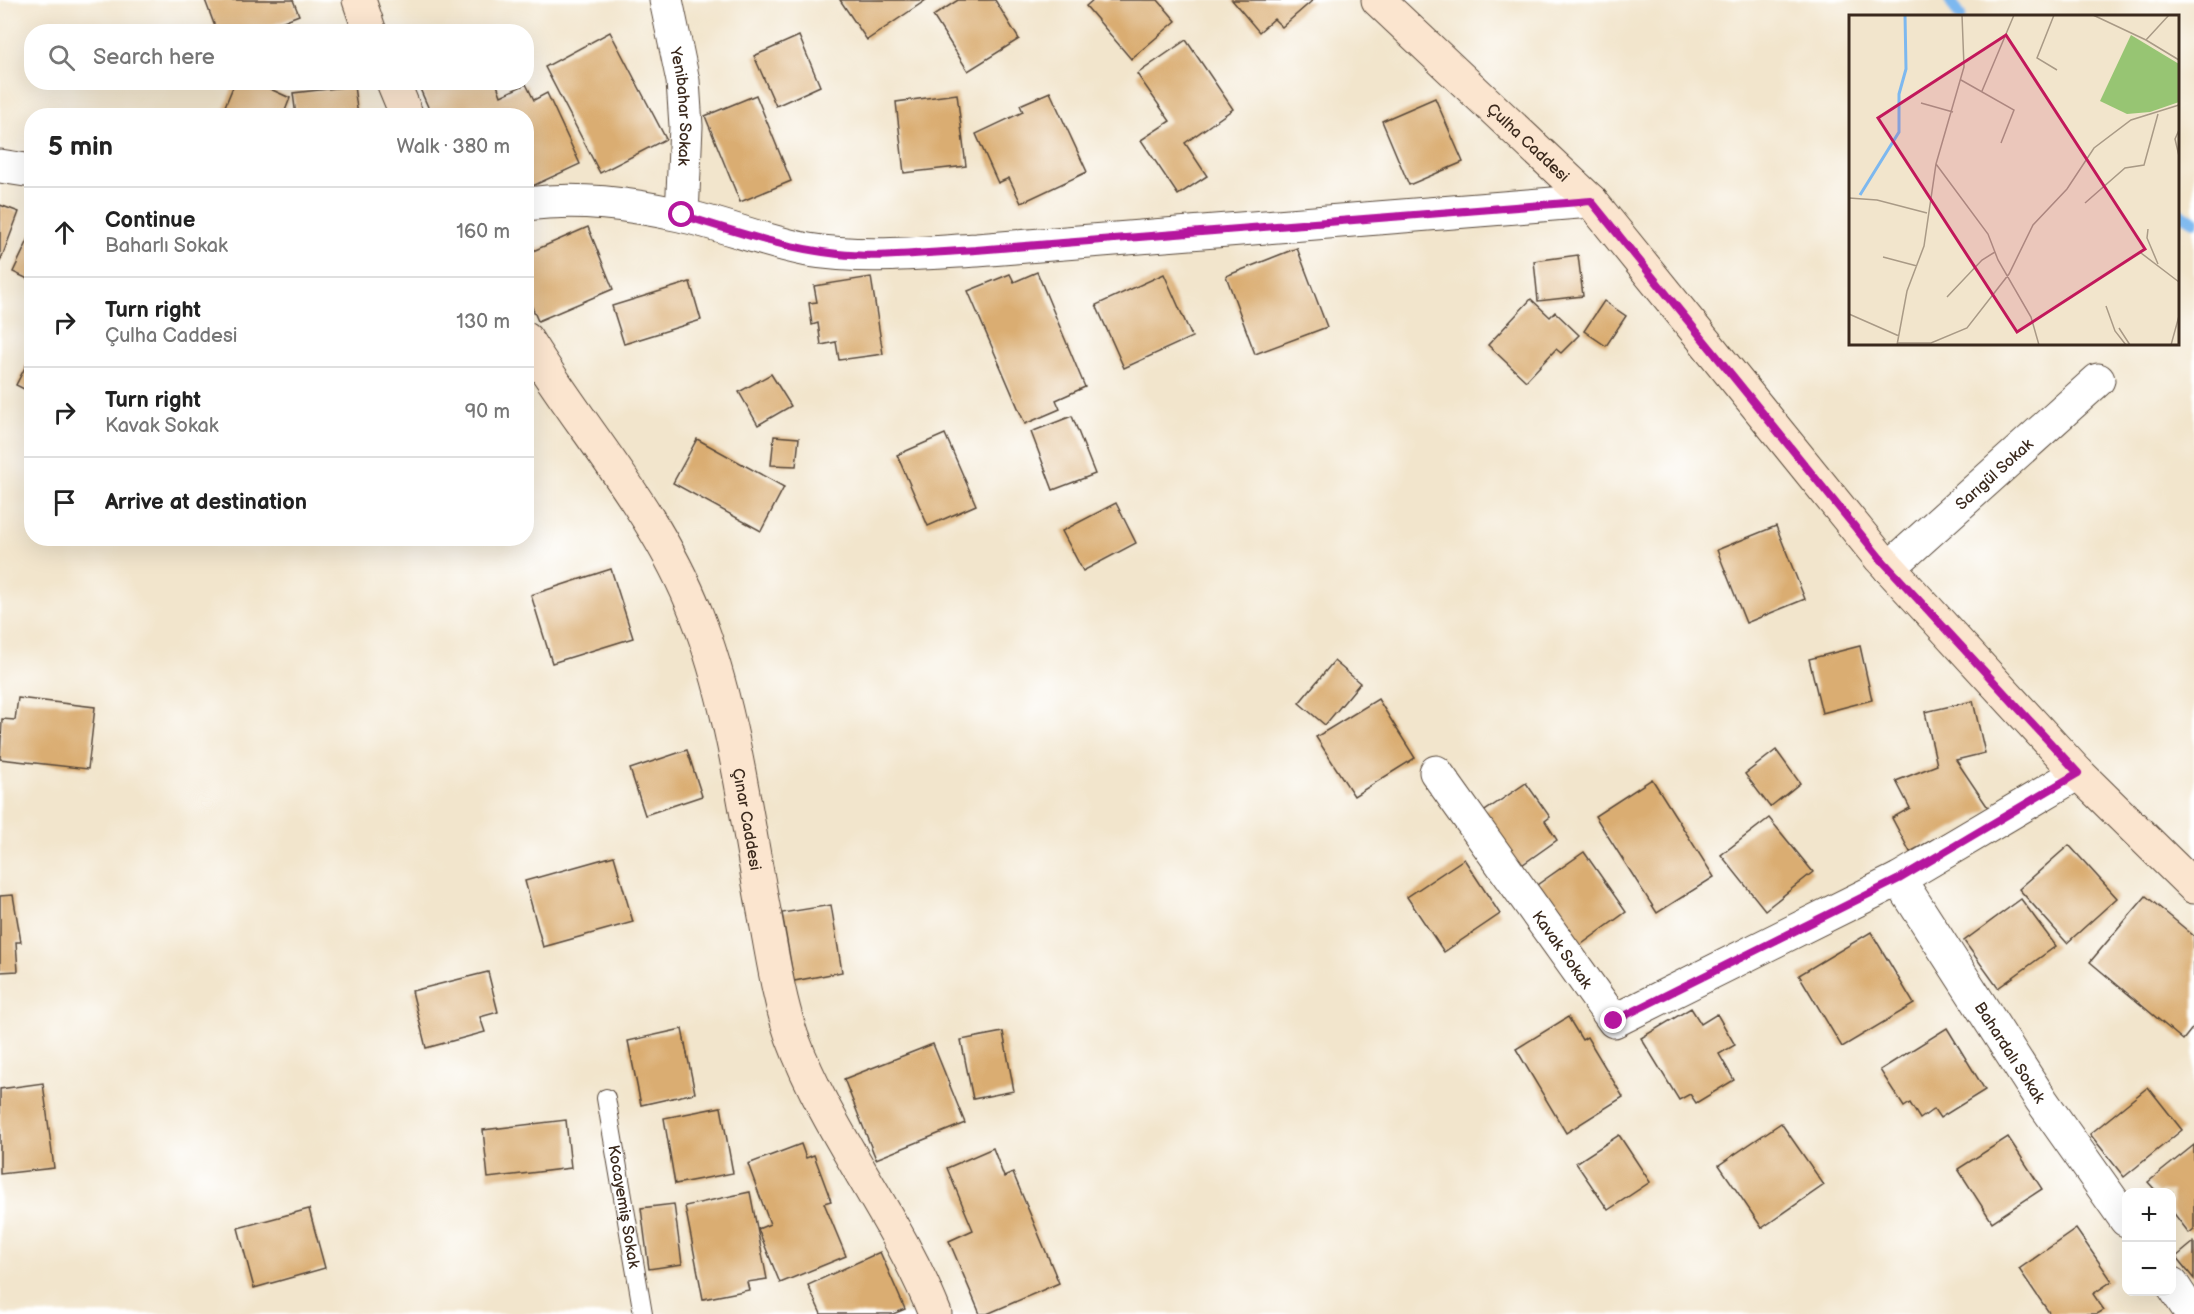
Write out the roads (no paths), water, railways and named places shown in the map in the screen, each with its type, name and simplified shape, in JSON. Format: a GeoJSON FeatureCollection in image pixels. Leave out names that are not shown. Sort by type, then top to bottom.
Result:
{"type":"FeatureCollection","features":[{"type":"Feature","properties":{"kind":"street"},"geometry":{"type":"LineString","coordinates":[[359,0],[367,24]]}},
{"type":"Feature","properties":{"kind":"street","name":"Yenibahar Sokak"},"geometry":{"type":"LineString","coordinates":[[666,0],[683,81],[686,126],[682,215]]}},
{"type":"Feature","properties":{"kind":"street","name":"Çulha Caddesi"},"geometry":{"type":"LineString","coordinates":[[1378,0],[1591,201],[1889,568],[2078,773],[2194,887]]}},
{"type":"Feature","properties":{"kind":"street"},"geometry":{"type":"LineString","coordinates":[[396,90],[404,108]]}},
{"type":"Feature","properties":{"kind":"street"},"geometry":{"type":"LineString","coordinates":[[0,166],[24,170]]}},
{"type":"Feature","properties":{"kind":"street"},"geometry":{"type":"LineString","coordinates":[[534,203],[566,200],[602,201],[682,215],[766,241],[808,250],[841,254],[889,254],[976,250],[1591,201]]}},
{"type":"Feature","properties":{"kind":"street","name":"Çınar Caddesi"},"geometry":{"type":"LineString","coordinates":[[534,351],[633,497],[676,567],[697,614],[718,682],[733,748],[777,982],[791,1034],[804,1066],[903,1247],[935,1314]]}},
{"type":"Feature","properties":{"kind":"street","name":"Sarıgül Sokak"},"geometry":{"type":"LineString","coordinates":[[1889,568],[2098,380]]}},
{"type":"Feature","properties":{"kind":"street","name":"Kavak Sokak"},"geometry":{"type":"LineString","coordinates":[[1436,771],[1614,1021],[1899,879],[2078,773]]}},
{"type":"Feature","properties":{"kind":"street","name":"Bahardalı Sokak"},"geometry":{"type":"LineString","coordinates":[[1899,879],[2042,1101],[2122,1213]]}},
{"type":"Feature","properties":{"kind":"street"},"geometry":{"type":"LineString","coordinates":[[2176,1290],[2192,1314]]}},
{"type":"Feature","properties":{"kind":"lane","name":"Kocayemiş Sokak"},"geometry":{"type":"LineString","coordinates":[[606,1098],[644,1314]]}},
{"type":"Feature","properties":{"kind":"waterway"},"geometry":{"type":"LineString","coordinates":[[1950,0],[1959,15]]}},
{"type":"Feature","properties":{"kind":"waterway"},"geometry":{"type":"LineString","coordinates":[[2179,214],[2194,221]]}}]}
